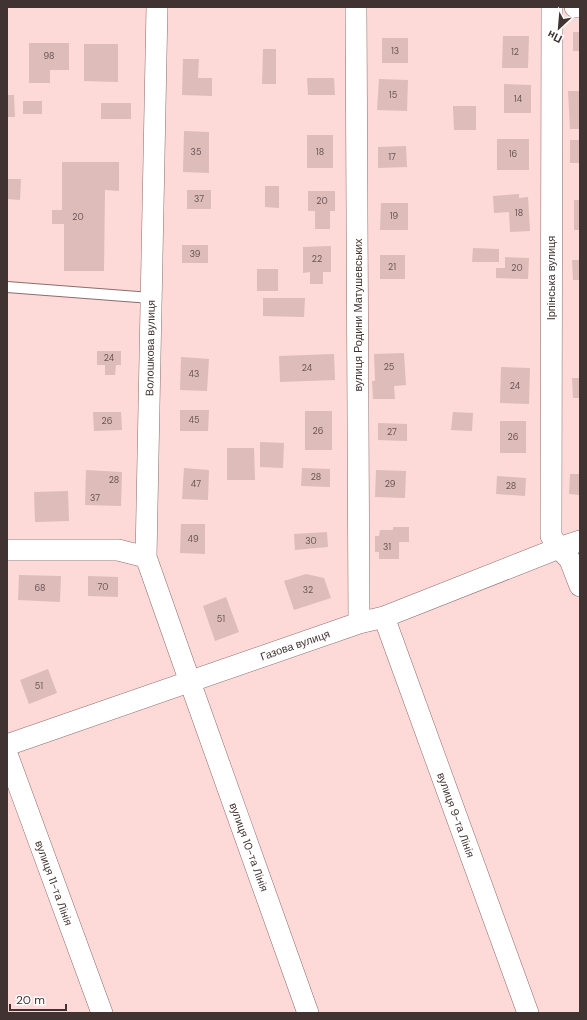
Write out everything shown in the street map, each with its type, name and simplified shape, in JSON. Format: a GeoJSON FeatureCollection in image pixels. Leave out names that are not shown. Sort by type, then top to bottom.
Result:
{"type":"FeatureCollection","features":[{"type":"Feature","properties":{"kind":"street","name":"Волошкова вулиця"},"geometry":{"type":"LineString","coordinates":[[157,7],[146,557],[190,682]]}},
{"type":"Feature","properties":{"kind":"street","name":"вулиця Родини Матушевських"},"geometry":{"type":"LineString","coordinates":[[356,7],[359,623]]}},
{"type":"Feature","properties":{"kind":"street","name":"Ірпінська вулиця"},"geometry":{"type":"LineString","coordinates":[[552,7],[551,536],[558,548]]}},
{"type":"Feature","properties":{"kind":"street"},"geometry":{"type":"LineString","coordinates":[[575,7],[580,7]]}},
{"type":"Feature","properties":{"kind":"street","name":"Газова вулиця"},"geometry":{"type":"LineString","coordinates":[[7,745],[359,623],[384,617],[558,548],[580,541]]}},
{"type":"Feature","properties":{"kind":"street"},"geometry":{"type":"LineString","coordinates":[[558,548],[570,560],[580,586]]}},
{"type":"Feature","properties":{"kind":"street"},"geometry":{"type":"LineString","coordinates":[[7,550],[118,550],[146,557]]}},
{"type":"Feature","properties":{"kind":"street","name":"вулиця 9-та Лінія"},"geometry":{"type":"LineString","coordinates":[[384,617],[528,1013]]}},
{"type":"Feature","properties":{"kind":"street","name":"вулиця 10-та Лінія"},"geometry":{"type":"LineString","coordinates":[[190,682],[308,1013]]}},
{"type":"Feature","properties":{"kind":"street","name":"вулиця 11-та Лінія"},"geometry":{"type":"LineString","coordinates":[[7,754],[102,1013]]}},
{"type":"Feature","properties":{"kind":"lane"},"geometry":{"type":"LineString","coordinates":[[7,287],[151,298]]}},
{"type":"Feature","properties":{"kind":"building"},"geometry":{"type":"Polygon","coordinates":[[[573,32],[580,32],[580,51],[573,51],[573,32]]]}},
{"type":"Feature","properties":{"kind":"building"},"geometry":{"type":"Polygon","coordinates":[[[503,36],[529,36],[528,68],[502,68],[503,36]]]}},
{"type":"Feature","properties":{"kind":"building"},"geometry":{"type":"Polygon","coordinates":[[[382,38],[408,38],[408,63],[382,63],[382,38]]]}},
{"type":"Feature","properties":{"kind":"building"},"geometry":{"type":"Polygon","coordinates":[[[29,43],[69,43],[69,70],[50,70],[50,83],[29,83],[29,43]]]}},
{"type":"Feature","properties":{"kind":"building"},"geometry":{"type":"Polygon","coordinates":[[[84,44],[118,44],[118,82],[84,81],[84,44]]]}},
{"type":"Feature","properties":{"kind":"building"},"geometry":{"type":"Polygon","coordinates":[[[263,49],[276,49],[276,84],[262,84],[263,49]]]}},
{"type":"Feature","properties":{"kind":"building"},"geometry":{"type":"Polygon","coordinates":[[[183,59],[199,59],[198,78],[212,78],[212,96],[182,95],[183,59]]]}},
{"type":"Feature","properties":{"kind":"building"},"geometry":{"type":"Polygon","coordinates":[[[307,78],[334,78],[335,95],[308,95],[307,78]]]}},
{"type":"Feature","properties":{"kind":"building"},"geometry":{"type":"Polygon","coordinates":[[[379,79],[408,80],[407,111],[377,110],[379,79]]]}},
{"type":"Feature","properties":{"kind":"building"},"geometry":{"type":"Polygon","coordinates":[[[504,84],[531,85],[531,113],[504,113],[504,84]]]}},
{"type":"Feature","properties":{"kind":"building"},"geometry":{"type":"Polygon","coordinates":[[[568,91],[580,91],[580,129],[570,129],[568,91]]]}},
{"type":"Feature","properties":{"kind":"building"},"geometry":{"type":"Polygon","coordinates":[[[7,95],[14,95],[15,117],[7,117],[7,95]]]}},
{"type":"Feature","properties":{"kind":"building"},"geometry":{"type":"Polygon","coordinates":[[[23,101],[42,101],[42,114],[23,114],[23,101]]]}},
{"type":"Feature","properties":{"kind":"building"},"geometry":{"type":"Polygon","coordinates":[[[101,103],[131,103],[131,119],[101,119],[101,103]]]}},
{"type":"Feature","properties":{"kind":"building"},"geometry":{"type":"Polygon","coordinates":[[[453,106],[476,106],[476,130],[454,130],[453,106]]]}},
{"type":"Feature","properties":{"kind":"building"},"geometry":{"type":"Polygon","coordinates":[[[184,131],[209,132],[209,173],[183,172],[184,131]]]}},
{"type":"Feature","properties":{"kind":"building"},"geometry":{"type":"Polygon","coordinates":[[[307,135],[333,135],[333,168],[307,168],[307,135]]]}},
{"type":"Feature","properties":{"kind":"building"},"geometry":{"type":"Polygon","coordinates":[[[497,139],[529,139],[529,170],[497,170],[497,139]]]}},
{"type":"Feature","properties":{"kind":"building"},"geometry":{"type":"Polygon","coordinates":[[[570,140],[580,140],[580,163],[570,163],[570,140]]]}},
{"type":"Feature","properties":{"kind":"building"},"geometry":{"type":"Polygon","coordinates":[[[406,146],[407,167],[378,168],[378,147],[406,146]]]}},
{"type":"Feature","properties":{"kind":"building"},"geometry":{"type":"Polygon","coordinates":[[[62,162],[119,162],[119,191],[105,190],[104,271],[64,271],[64,224],[52,224],[52,210],[62,210],[62,162]]]}},
{"type":"Feature","properties":{"kind":"building"},"geometry":{"type":"Polygon","coordinates":[[[7,179],[21,179],[20,200],[7,199],[7,179]]]}},
{"type":"Feature","properties":{"kind":"building"},"geometry":{"type":"Polygon","coordinates":[[[265,186],[279,186],[279,208],[265,207],[265,186]]]}},
{"type":"Feature","properties":{"kind":"building"},"geometry":{"type":"Polygon","coordinates":[[[187,190],[211,190],[211,209],[187,209],[187,190]]]}},
{"type":"Feature","properties":{"kind":"building"},"geometry":{"type":"Polygon","coordinates":[[[308,191],[335,191],[335,211],[330,211],[330,229],[315,229],[315,211],[308,211],[308,191]]]}},
{"type":"Feature","properties":{"kind":"building"},"geometry":{"type":"Polygon","coordinates":[[[519,194],[519,198],[528,197],[530,231],[510,232],[509,212],[494,213],[493,196],[519,194]]]}},
{"type":"Feature","properties":{"kind":"building"},"geometry":{"type":"Polygon","coordinates":[[[574,200],[580,200],[580,230],[574,230],[574,200]]]}},
{"type":"Feature","properties":{"kind":"building"},"geometry":{"type":"Polygon","coordinates":[[[381,203],[408,203],[408,230],[380,230],[381,203]]]}},
{"type":"Feature","properties":{"kind":"building"},"geometry":{"type":"Polygon","coordinates":[[[182,245],[208,245],[208,263],[182,263],[182,245]]]}},
{"type":"Feature","properties":{"kind":"building"},"geometry":{"type":"Polygon","coordinates":[[[331,246],[331,272],[323,272],[323,284],[310,284],[310,272],[303,273],[303,247],[331,246]]]}},
{"type":"Feature","properties":{"kind":"building"},"geometry":{"type":"Polygon","coordinates":[[[473,248],[499,249],[499,262],[472,262],[473,248]]]}},
{"type":"Feature","properties":{"kind":"building"},"geometry":{"type":"Polygon","coordinates":[[[380,255],[405,255],[405,279],[380,279],[380,255]]]}},
{"type":"Feature","properties":{"kind":"building"},"geometry":{"type":"Polygon","coordinates":[[[505,257],[529,258],[528,279],[496,278],[496,268],[505,268],[505,257]]]}},
{"type":"Feature","properties":{"kind":"building"},"geometry":{"type":"Polygon","coordinates":[[[572,260],[580,260],[580,280],[573,280],[572,260]]]}},
{"type":"Feature","properties":{"kind":"building"},"geometry":{"type":"Polygon","coordinates":[[[257,269],[278,269],[278,291],[257,291],[257,269]]]}},
{"type":"Feature","properties":{"kind":"building"},"geometry":{"type":"Polygon","coordinates":[[[263,298],[305,298],[304,317],[263,316],[263,298]]]}},
{"type":"Feature","properties":{"kind":"building"},"geometry":{"type":"Polygon","coordinates":[[[97,351],[121,351],[121,365],[116,365],[115,375],[105,375],[105,365],[97,365],[97,351]]]}},
{"type":"Feature","properties":{"kind":"building"},"geometry":{"type":"Polygon","coordinates":[[[404,353],[406,385],[394,386],[395,399],[373,399],[372,381],[375,381],[374,354],[404,353]]]}},
{"type":"Feature","properties":{"kind":"building"},"geometry":{"type":"Polygon","coordinates":[[[334,354],[335,380],[280,382],[279,356],[334,354]]]}},
{"type":"Feature","properties":{"kind":"building"},"geometry":{"type":"Polygon","coordinates":[[[181,357],[209,359],[207,391],[180,390],[181,357]]]}},
{"type":"Feature","properties":{"kind":"building"},"geometry":{"type":"Polygon","coordinates":[[[501,367],[530,368],[529,404],[500,403],[501,367]]]}},
{"type":"Feature","properties":{"kind":"building"},"geometry":{"type":"Polygon","coordinates":[[[572,378],[580,378],[580,398],[573,398],[572,378]]]}},
{"type":"Feature","properties":{"kind":"building"},"geometry":{"type":"Polygon","coordinates":[[[180,410],[209,410],[208,431],[180,431],[180,410]]]}},
{"type":"Feature","properties":{"kind":"building"},"geometry":{"type":"Polygon","coordinates":[[[305,411],[332,411],[332,450],[305,450],[305,411]]]}},
{"type":"Feature","properties":{"kind":"building"},"geometry":{"type":"Polygon","coordinates":[[[93,412],[121,412],[122,430],[94,431],[93,412]]]}},
{"type":"Feature","properties":{"kind":"building"},"geometry":{"type":"Polygon","coordinates":[[[453,412],[473,413],[472,431],[451,430],[453,412]]]}},
{"type":"Feature","properties":{"kind":"building"},"geometry":{"type":"Polygon","coordinates":[[[500,421],[526,421],[526,453],[500,453],[500,421]]]}},
{"type":"Feature","properties":{"kind":"building"},"geometry":{"type":"Polygon","coordinates":[[[378,423],[407,424],[407,441],[378,440],[378,423]]]}},
{"type":"Feature","properties":{"kind":"building"},"geometry":{"type":"Polygon","coordinates":[[[260,442],[284,443],[283,468],[260,467],[260,442]]]}},
{"type":"Feature","properties":{"kind":"building"},"geometry":{"type":"Polygon","coordinates":[[[227,448],[254,448],[255,480],[227,480],[227,448]]]}},
{"type":"Feature","properties":{"kind":"building"},"geometry":{"type":"Polygon","coordinates":[[[184,468],[209,470],[208,500],[182,499],[184,468]]]}},
{"type":"Feature","properties":{"kind":"building"},"geometry":{"type":"Polygon","coordinates":[[[302,468],[330,469],[330,487],[301,486],[302,468]]]}},
{"type":"Feature","properties":{"kind":"building"},"geometry":{"type":"Polygon","coordinates":[[[86,470],[122,472],[121,506],[85,505],[86,470]]]}},
{"type":"Feature","properties":{"kind":"building"},"geometry":{"type":"Polygon","coordinates":[[[376,470],[406,471],[405,498],[375,497],[376,470]]]}},
{"type":"Feature","properties":{"kind":"building"},"geometry":{"type":"Polygon","coordinates":[[[570,474],[580,474],[580,495],[569,494],[570,474]]]}},
{"type":"Feature","properties":{"kind":"building"},"geometry":{"type":"Polygon","coordinates":[[[497,476],[526,478],[525,496],[496,494],[497,476]]]}},
{"type":"Feature","properties":{"kind":"building"},"geometry":{"type":"Polygon","coordinates":[[[68,491],[69,521],[35,522],[34,492],[68,491]]]}},
{"type":"Feature","properties":{"kind":"building"},"geometry":{"type":"Polygon","coordinates":[[[181,524],[205,524],[205,554],[180,553],[181,524]]]}},
{"type":"Feature","properties":{"kind":"building"},"geometry":{"type":"Polygon","coordinates":[[[393,527],[409,527],[409,542],[399,542],[399,559],[379,559],[379,552],[375,552],[375,536],[379,536],[380,530],[393,530],[393,527]]]}},
{"type":"Feature","properties":{"kind":"building"},"geometry":{"type":"Polygon","coordinates":[[[327,532],[328,547],[295,550],[294,534],[327,532]]]}},
{"type":"Feature","properties":{"kind":"building"},"geometry":{"type":"Polygon","coordinates":[[[306,574],[324,578],[331,598],[294,610],[284,581],[306,574]]]}},
{"type":"Feature","properties":{"kind":"building"},"geometry":{"type":"Polygon","coordinates":[[[19,575],[61,576],[60,602],[18,600],[19,575]]]}},
{"type":"Feature","properties":{"kind":"building"},"geometry":{"type":"Polygon","coordinates":[[[88,576],[118,577],[118,597],[88,596],[88,576]]]}},
{"type":"Feature","properties":{"kind":"building"},"geometry":{"type":"Polygon","coordinates":[[[226,597],[239,632],[215,641],[203,606],[226,597]]]}},
{"type":"Feature","properties":{"kind":"building"},"geometry":{"type":"Polygon","coordinates":[[[48,669],[57,693],[29,704],[20,680],[48,669]]]}}]}
